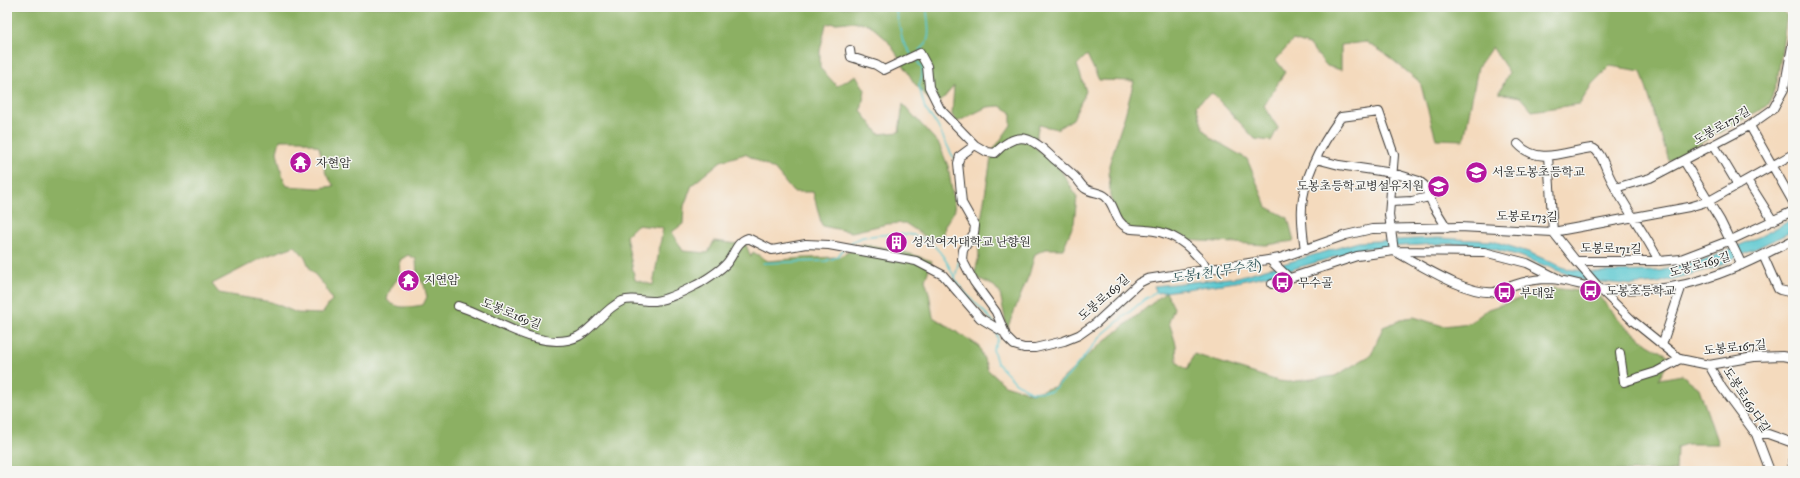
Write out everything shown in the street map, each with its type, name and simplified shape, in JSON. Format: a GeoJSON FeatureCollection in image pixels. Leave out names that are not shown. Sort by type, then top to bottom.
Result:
{"type":"FeatureCollection","features":[{"type":"Feature","properties":{"kind":"street","name":"도봉로175길"},"geometry":{"type":"LineString","coordinates":[[1615,188],[1650,178],[1684,161],[1750,126],[1773,109],[1779,101],[1784,89],[1793,41]]}},
{"type":"Feature","properties":{"kind":"street"},"geometry":{"type":"LineString","coordinates":[[850,50],[851,57],[876,65],[884,70],[920,53],[926,62],[929,87],[940,109],[974,145],[986,152],[996,153],[1003,145],[1014,138],[1033,140],[1076,178],[1086,189],[1105,196],[1111,203],[1114,214],[1122,225],[1129,229],[1147,230],[1167,234],[1180,240],[1192,250],[1204,264],[1206,269]]}},
{"type":"Feature","properties":{"kind":"street"},"geometry":{"type":"LineString","coordinates":[[1305,250],[1302,202],[1316,159],[1329,134],[1341,117],[1379,112],[1393,149],[1390,230],[1394,250]]}},
{"type":"Feature","properties":{"kind":"street"},"geometry":{"type":"LineString","coordinates":[[1750,126],[1793,202]]}},
{"type":"Feature","properties":{"kind":"street"},"geometry":{"type":"LineString","coordinates":[[1518,144],[1531,154],[1548,156],[1553,232]]}},
{"type":"Feature","properties":{"kind":"street","name":"도봉로169길"},"geometry":{"type":"LineString","coordinates":[[974,145],[962,155],[958,163],[962,203],[975,226],[974,233],[963,250],[962,258],[974,282],[996,312],[1004,333],[1013,344],[1024,348],[1044,346],[1079,335],[1145,279],[1206,269],[1271,262]]}},
{"type":"Feature","properties":{"kind":"street"},"geometry":{"type":"LineString","coordinates":[[1714,145],[1738,185]]}},
{"type":"Feature","properties":{"kind":"street","name":"도봉로171길"},"geometry":{"type":"LineString","coordinates":[[1548,156],[1592,148],[1598,151],[1615,188],[1632,218],[1648,240],[1659,261]]}},
{"type":"Feature","properties":{"kind":"street","name":"도봉로173길"},"geometry":{"type":"LineString","coordinates":[[1271,262],[1350,234],[1372,229],[1390,230],[1447,228],[1553,232],[1689,207],[1709,201],[1793,154]]}},
{"type":"Feature","properties":{"kind":"street"},"geometry":{"type":"LineString","coordinates":[[1316,159],[1339,165],[1393,173],[1422,182],[1447,228]]}},
{"type":"Feature","properties":{"kind":"street"},"geometry":{"type":"LineString","coordinates":[[1684,161],[1709,201],[1731,241],[1741,264]]}},
{"type":"Feature","properties":{"kind":"street"},"geometry":{"type":"LineString","coordinates":[[1747,180],[1773,221]]}},
{"type":"Feature","properties":{"kind":"street"},"geometry":{"type":"LineString","coordinates":[[1390,202],[1412,201],[1429,197]]}},
{"type":"Feature","properties":{"kind":"street","name":"도봉로171길"},"geometry":{"type":"LineString","coordinates":[[1553,232],[1578,263],[1659,261],[1687,257],[1731,241],[1793,211]]}},
{"type":"Feature","properties":{"kind":"street","name":"도봉로169길"},"geometry":{"type":"LineString","coordinates":[[458,306],[467,308],[489,320],[537,338],[566,340],[580,335],[611,308],[622,301],[638,299],[655,301],[696,285],[726,264],[733,252],[745,239],[752,239],[772,250],[806,244],[828,245],[907,258],[938,270],[980,318],[1004,333]]}},
{"type":"Feature","properties":{"kind":"street","name":"도봉로169길"},"geometry":{"type":"LineString","coordinates":[[1272,284],[1288,277],[1357,256],[1394,250],[1484,252],[1527,263],[1561,280],[1600,289],[1652,288],[1682,285],[1712,276],[1763,255],[1793,240]]}},
{"type":"Feature","properties":{"kind":"street","name":"도봉로169길"},"geometry":{"type":"LineString","coordinates":[[1394,250],[1460,285],[1488,292],[1494,292],[1515,285],[1535,281],[1561,280]]}},
{"type":"Feature","properties":{"kind":"street"},"geometry":{"type":"LineString","coordinates":[[1763,255],[1778,289],[1793,293]]}},
{"type":"Feature","properties":{"kind":"street"},"geometry":{"type":"LineString","coordinates":[[1271,262],[1288,277]]}},
{"type":"Feature","properties":{"kind":"street"},"geometry":{"type":"LineString","coordinates":[[1578,263],[1600,289],[1633,321],[1680,360],[1656,372],[1624,382],[1620,353]]}},
{"type":"Feature","properties":{"kind":"street"},"geometry":{"type":"LineString","coordinates":[[1662,345],[1682,285]]}},
{"type":"Feature","properties":{"kind":"street","name":"도봉로167길"},"geometry":{"type":"LineString","coordinates":[[1680,360],[1709,365],[1754,357],[1782,356],[1793,358]]}},
{"type":"Feature","properties":{"kind":"street","name":"도봉로169다길"},"geometry":{"type":"LineString","coordinates":[[1709,365],[1722,388],[1744,415],[1756,434],[1770,471]]}},
{"type":"Feature","properties":{"kind":"street"},"geometry":{"type":"LineString","coordinates":[[1756,434],[1768,434],[1793,442]]}},
{"type":"Feature","properties":{"kind":"street"},"geometry":{"type":"LineString","coordinates":[[1790,471],[1793,461]]}},
{"type":"Feature","properties":{"kind":"green space"},"geometry":{"type":"Polygon","coordinates":[[[7,7],[1780,7],[1787,15],[1777,82],[1769,105],[1669,161],[1641,71],[1610,66],[1592,84],[1580,104],[1532,111],[1520,97],[1499,93],[1509,72],[1492,47],[1478,67],[1464,140],[1436,139],[1420,82],[1384,53],[1366,42],[1341,45],[1341,70],[1327,66],[1309,45],[1293,40],[1276,60],[1285,72],[1264,106],[1278,128],[1271,141],[1255,139],[1212,93],[1196,105],[1203,129],[1211,138],[1247,159],[1267,207],[1288,218],[1294,241],[1266,245],[1186,240],[1129,229],[1116,217],[1110,196],[1109,165],[1134,81],[1099,80],[1087,55],[1077,65],[1086,91],[1073,119],[1057,129],[1039,125],[1034,146],[1060,169],[1077,197],[1074,223],[1063,249],[1046,249],[1035,254],[1029,275],[1007,329],[1000,293],[994,286],[974,276],[979,256],[978,238],[992,152],[1011,125],[1011,112],[1000,106],[987,107],[957,122],[952,115],[954,86],[936,107],[914,83],[887,40],[869,24],[849,22],[826,24],[820,51],[820,68],[837,86],[856,75],[865,90],[861,111],[879,134],[899,132],[903,104],[939,144],[948,166],[955,210],[945,225],[943,242],[932,241],[905,223],[887,224],[852,232],[822,226],[813,192],[793,192],[775,170],[745,154],[721,161],[692,185],[684,206],[683,224],[672,232],[683,251],[708,253],[714,241],[746,245],[751,257],[753,252],[768,261],[839,257],[863,244],[898,250],[932,261],[925,280],[933,317],[979,346],[988,370],[1005,385],[1031,393],[1054,387],[1089,354],[1166,292],[1174,308],[1169,322],[1176,344],[1177,362],[1187,370],[1194,354],[1278,381],[1289,382],[1335,376],[1371,355],[1383,327],[1406,318],[1414,317],[1443,326],[1470,323],[1488,309],[1552,288],[1596,293],[1623,324],[1648,344],[1671,357],[1659,379],[1682,375],[1699,388],[1718,444],[1687,444],[1677,447],[1676,471],[7,471],[7,7]],[[280,140],[277,152],[282,175],[287,186],[319,188],[334,186],[326,174],[319,147],[302,140],[280,140]],[[637,225],[626,236],[635,280],[653,285],[663,228],[637,225]],[[295,246],[266,256],[212,284],[219,293],[271,302],[297,313],[322,314],[332,300],[324,285],[310,269],[305,257],[295,246]],[[408,255],[400,260],[401,276],[392,287],[387,300],[400,307],[423,305],[427,297],[424,285],[417,275],[416,259],[408,255]]]}},
{"type":"Feature","properties":{"kind":"water"},"geometry":{"type":"Polygon","coordinates":[[[1793,219],[1793,231],[1714,268],[1658,283],[1632,285],[1582,280],[1520,256],[1490,248],[1469,244],[1439,244],[1365,248],[1283,272],[1236,282],[1157,293],[1154,286],[1238,277],[1358,242],[1438,238],[1493,241],[1528,252],[1567,269],[1591,272],[1659,271],[1710,258],[1761,236],[1793,219]]]}},
{"type":"Feature","properties":{"kind":"waterway"},"geometry":{"type":"LineString","coordinates":[[895,7],[903,42],[911,54]]}},
{"type":"Feature","properties":{"kind":"waterway"},"geometry":{"type":"LineString","coordinates":[[919,50],[923,47],[928,38],[929,28],[927,12]]}},
{"type":"Feature","properties":{"kind":"waterway"},"geometry":{"type":"LineString","coordinates":[[915,58],[922,68],[922,76],[919,86],[925,109],[937,125],[955,161]]}},
{"type":"Feature","properties":{"kind":"waterway","name":"도봉1천 (무수천)"},"geometry":{"type":"LineString","coordinates":[[847,246],[855,240],[863,237],[891,234],[918,236],[926,240],[940,252],[960,287],[994,323]]}},
{"type":"Feature","properties":{"kind":"waterway","name":"도봉1천 (무수천)"},"geometry":{"type":"LineString","coordinates":[[763,263],[826,261],[837,257],[843,250]]}},
{"type":"Feature","properties":{"kind":"waterway"},"geometry":{"type":"LineString","coordinates":[[955,278],[959,260]]}},
{"type":"Feature","properties":{"kind":"waterway","name":"도봉1천 (무수천)"},"geometry":{"type":"LineString","coordinates":[[996,331],[998,340],[993,349],[997,363],[1016,383],[1031,392],[1051,391],[1067,377],[1103,334],[1145,299],[1158,291]]}},
{"type":"Feature","properties":{"kind":"place","name":"자현암"},"geometry":{"type":"Point","coordinates":[301,163]}},
{"type":"Feature","properties":{"kind":"place","name":"서울도봉초등학교"},"geometry":{"type":"Point","coordinates":[1477,172]}},
{"type":"Feature","properties":{"kind":"place","name":"도봉초등학교병설유치원"},"geometry":{"type":"Point","coordinates":[1439,186]}},
{"type":"Feature","properties":{"kind":"place","name":"성신여자대학교 난향원"},"geometry":{"type":"Point","coordinates":[897,242]}},
{"type":"Feature","properties":{"kind":"place","name":"지연암"},"geometry":{"type":"Point","coordinates":[409,280]}},
{"type":"Feature","properties":{"kind":"place","name":"무수골"},"geometry":{"type":"Point","coordinates":[1283,283]}},
{"type":"Feature","properties":{"kind":"place","name":"도봉초등학교"},"geometry":{"type":"Point","coordinates":[1591,291]}},
{"type":"Feature","properties":{"kind":"place","name":"부대앞"},"geometry":{"type":"Point","coordinates":[1505,293]}}]}
